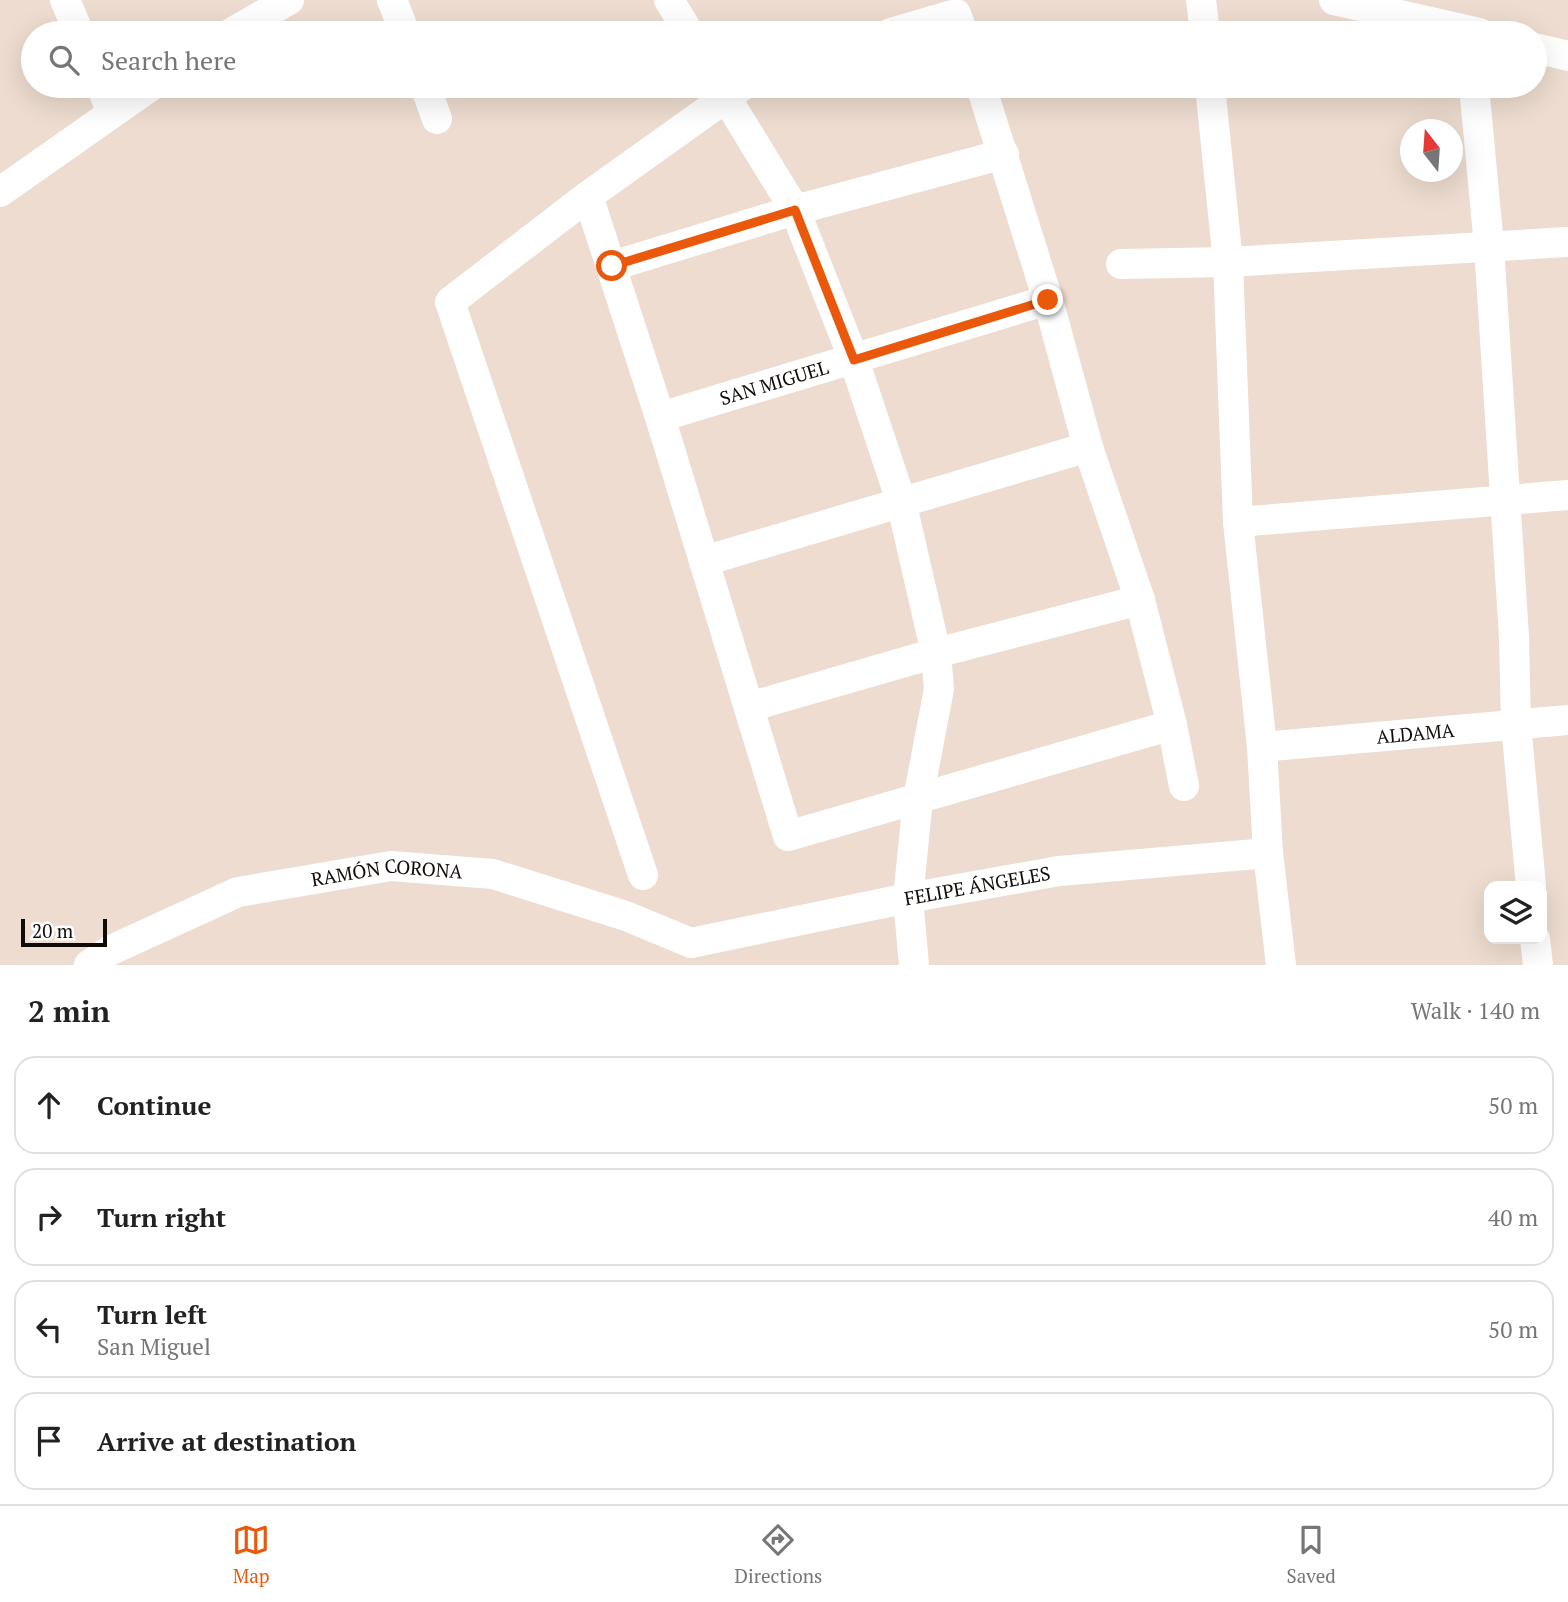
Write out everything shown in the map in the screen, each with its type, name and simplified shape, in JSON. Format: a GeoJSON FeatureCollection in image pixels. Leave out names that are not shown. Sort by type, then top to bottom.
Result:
{"type":"FeatureCollection","features":[{"type":"Feature","properties":{"kind":"street"},"geometry":{"type":"LineString","coordinates":[[65,0],[74,21]]}},
{"type":"Feature","properties":{"kind":"street"},"geometry":{"type":"LineString","coordinates":[[252,21],[289,0]]}},
{"type":"Feature","properties":{"kind":"street"},"geometry":{"type":"LineString","coordinates":[[392,0],[400,21]]}},
{"type":"Feature","properties":{"kind":"street"},"geometry":{"type":"LineString","coordinates":[[669,0],[682,21]]}},
{"type":"Feature","properties":{"kind":"street"},"geometry":{"type":"LineString","coordinates":[[1201,0],[1204,21]]}},
{"type":"Feature","properties":{"kind":"street"},"geometry":{"type":"LineString","coordinates":[[1334,0],[1425,21]]}},
{"type":"Feature","properties":{"kind":"street"},"geometry":{"type":"LineString","coordinates":[[932,21],[956,14],[959,21]]}},
{"type":"Feature","properties":{"kind":"street"},"geometry":{"type":"LineString","coordinates":[[1547,51],[1568,56]]}},
{"type":"Feature","properties":{"kind":"street"},"geometry":{"type":"LineString","coordinates":[[105,98],[112,113]]}},
{"type":"Feature","properties":{"kind":"street"},"geometry":{"type":"LineString","coordinates":[[0,192],[134,98]]}},
{"type":"Feature","properties":{"kind":"street"},"geometry":{"type":"LineString","coordinates":[[429,98],[437,119]]}},
{"type":"Feature","properties":{"kind":"street"},"geometry":{"type":"LineString","coordinates":[[643,875],[450,302],[718,98]]}},
{"type":"Feature","properties":{"kind":"street"},"geometry":{"type":"LineString","coordinates":[[733,98],[795,210],[854,360],[901,501],[936,653],[939,688],[918,799],[908,898],[914,965]]}},
{"type":"Feature","properties":{"kind":"street"},"geometry":{"type":"LineString","coordinates":[[985,98],[1048,300],[1088,447],[1140,600],[1172,725],[1184,786]]}},
{"type":"Feature","properties":{"kind":"street"},"geometry":{"type":"LineString","coordinates":[[1211,98],[1228,262],[1238,522],[1262,747],[1268,853],[1281,965]]}},
{"type":"Feature","properties":{"kind":"street"},"geometry":{"type":"LineString","coordinates":[[1475,98],[1489,246],[1514,636],[1516,724],[1531,881]]}},
{"type":"Feature","properties":{"kind":"street"},"geometry":{"type":"LineString","coordinates":[[612,266],[795,210],[1004,154]]}},
{"type":"Feature","properties":{"kind":"street"},"geometry":{"type":"LineString","coordinates":[[588,196],[660,417],[788,836],[1172,725]]}},
{"type":"Feature","properties":{"kind":"street"},"geometry":{"type":"LineString","coordinates":[[1121,264],[1228,262],[1568,242]]}},
{"type":"Feature","properties":{"kind":"street","name":"SAN MIGUEL"},"geometry":{"type":"LineString","coordinates":[[660,417],[1048,300]]}},
{"type":"Feature","properties":{"kind":"street"},"geometry":{"type":"LineString","coordinates":[[704,561],[1088,447]]}},
{"type":"Feature","properties":{"kind":"street"},"geometry":{"type":"LineString","coordinates":[[1238,522],[1504,498],[1568,495]]}},
{"type":"Feature","properties":{"kind":"street"},"geometry":{"type":"LineString","coordinates":[[749,707],[936,653],[1140,600]]}},
{"type":"Feature","properties":{"kind":"street","name":"ALDAMA"},"geometry":{"type":"LineString","coordinates":[[1262,747],[1568,720]]}},
{"type":"Feature","properties":{"kind":"street","name":"FELIPE ÁNGELES"},"geometry":{"type":"LineString","coordinates":[[692,954],[908,898],[1059,871],[1268,853]]}},
{"type":"Feature","properties":{"kind":"street","name":"RAMÓN CORONA"},"geometry":{"type":"LineString","coordinates":[[89,965],[109,951],[238,892],[391,866],[493,874],[626,916],[692,954]]}},
{"type":"Feature","properties":{"kind":"street"},"geometry":{"type":"LineString","coordinates":[[1536,944],[1538,965]]}},
{"type":"Feature","properties":{"kind":"route"},"geometry":{"type":"LineString","coordinates":[[612,266],[795,210],[854,360],[1048,300]]}}]}
